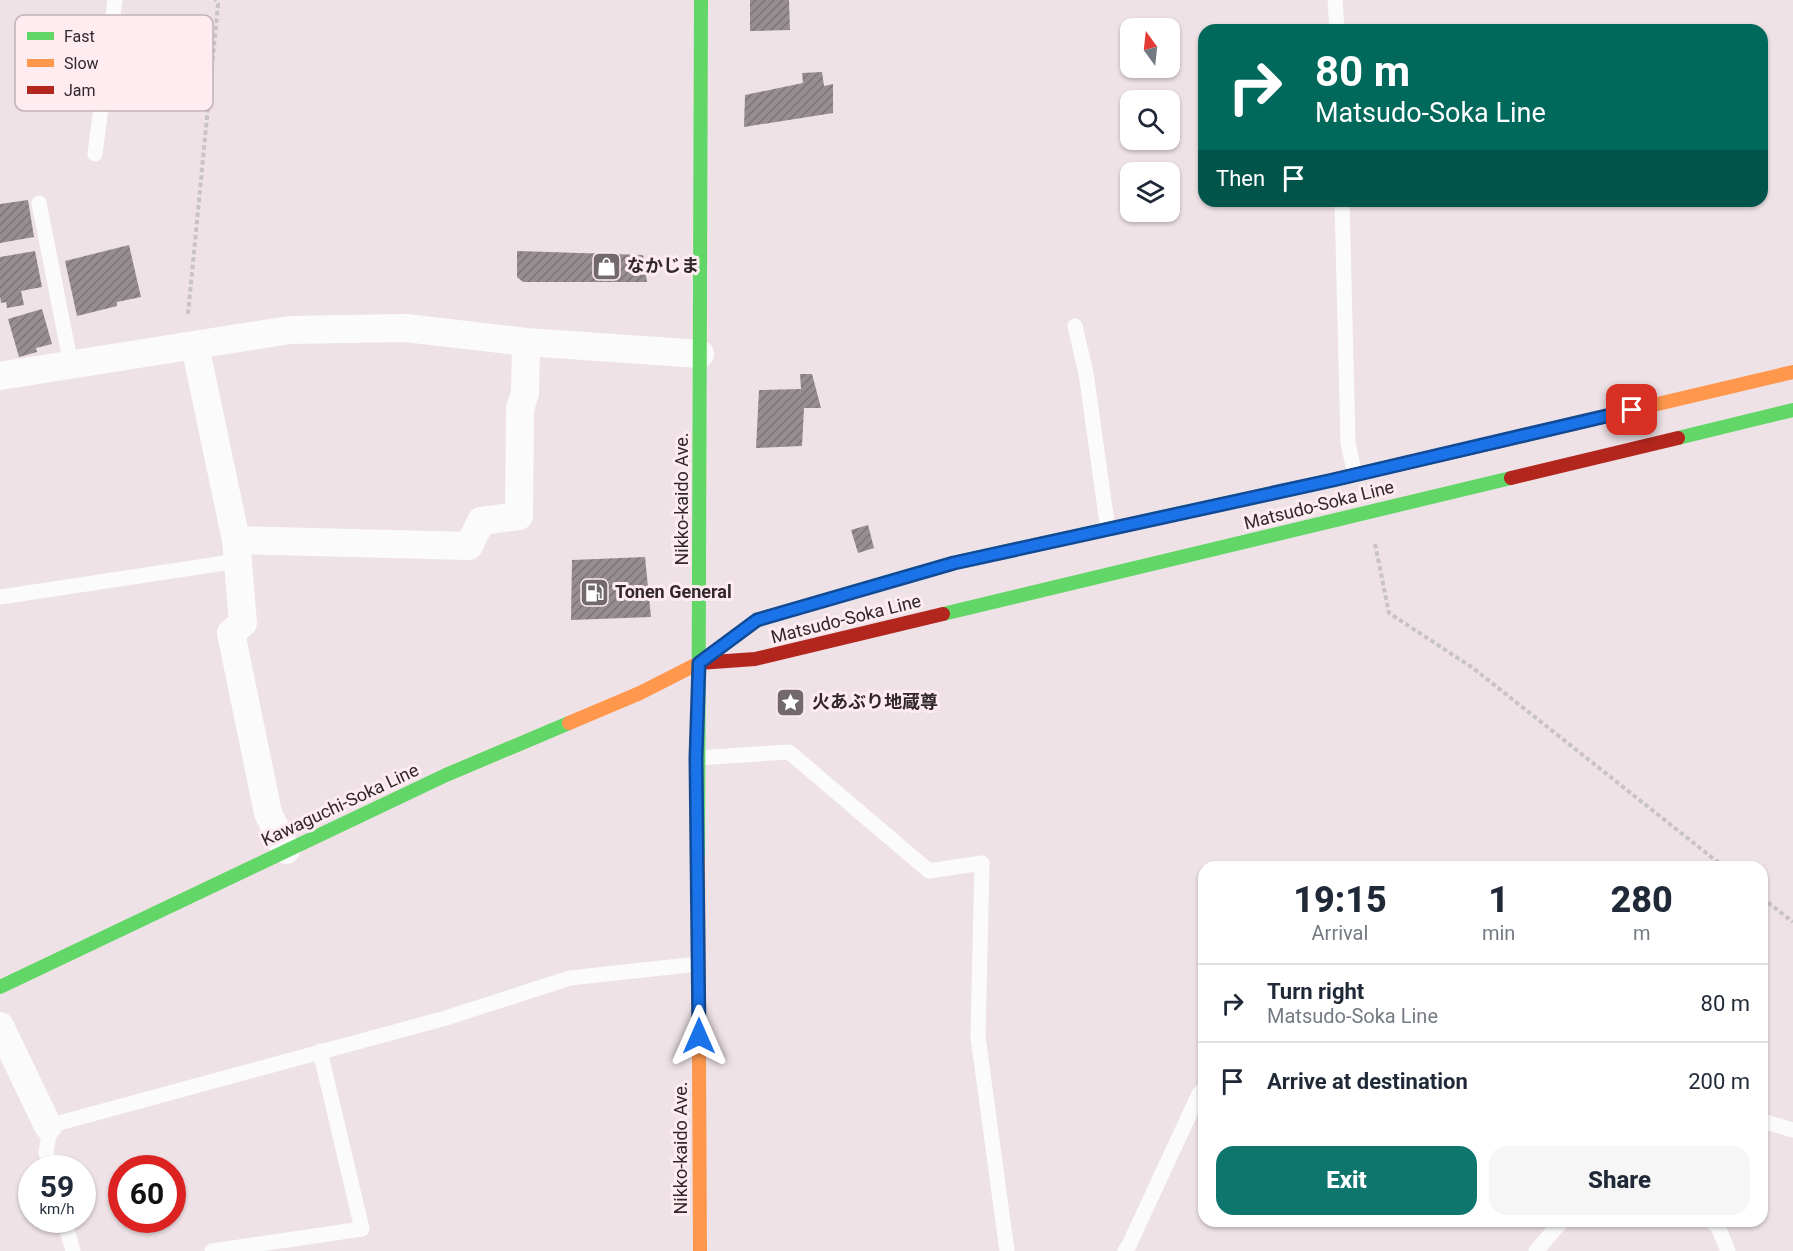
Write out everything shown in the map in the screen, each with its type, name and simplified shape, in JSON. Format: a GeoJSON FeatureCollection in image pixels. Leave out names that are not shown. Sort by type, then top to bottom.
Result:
{"type":"FeatureCollection","features":[{"type":"Feature","properties":{"kind":"main road","name":"Nikko-kaido Ave."},"geometry":{"type":"LineString","coordinates":[[700,1251],[696,758],[699,663],[701,0]]}},
{"type":"Feature","properties":{"kind":"main road","name":"Matsudo-Soka Line"},"geometry":{"type":"LineString","coordinates":[[699,663],[757,620],[954,563],[1355,475],[1793,372]]}},
{"type":"Feature","properties":{"kind":"main road","name":"Matsudo-Soka Line"},"geometry":{"type":"LineString","coordinates":[[699,663],[756,659],[1793,410]]}},
{"type":"Feature","properties":{"kind":"main road","name":"Kawaguchi-Soka Line"},"geometry":{"type":"LineString","coordinates":[[0,987],[446,775],[640,693],[699,663]]}},
{"type":"Feature","properties":{"kind":"street"},"geometry":{"type":"LineString","coordinates":[[0,376],[289,330],[406,328],[526,342],[700,354]]}},
{"type":"Feature","properties":{"kind":"street"},"geometry":{"type":"LineString","coordinates":[[237,551],[469,546],[481,521],[519,516],[520,409],[525,393],[526,342]]}},
{"type":"Feature","properties":{"kind":"street"},"geometry":{"type":"LineString","coordinates":[[193,346],[237,551],[243,623],[231,633],[268,813],[286,850]]}},
{"type":"Feature","properties":{"kind":"street"},"geometry":{"type":"LineString","coordinates":[[0,1026],[48,1126]]}},
{"type":"Feature","properties":{"kind":"lane"},"geometry":{"type":"LineString","coordinates":[[113,15],[115,0]]}},
{"type":"Feature","properties":{"kind":"lane"},"geometry":{"type":"LineString","coordinates":[[1335,0],[1336,24]]}},
{"type":"Feature","properties":{"kind":"lane"},"geometry":{"type":"LineString","coordinates":[[95,154],[101,111]]}},
{"type":"Feature","properties":{"kind":"lane"},"geometry":{"type":"LineString","coordinates":[[39,203],[71,365]]}},
{"type":"Feature","properties":{"kind":"lane"},"geometry":{"type":"LineString","coordinates":[[1342,207],[1348,443],[1355,475]]}},
{"type":"Feature","properties":{"kind":"lane"},"geometry":{"type":"LineString","coordinates":[[1075,326],[1086,373],[1108,530]]}},
{"type":"Feature","properties":{"kind":"lane"},"geometry":{"type":"LineString","coordinates":[[0,597],[237,551]]}},
{"type":"Feature","properties":{"kind":"lane"},"geometry":{"type":"LineString","coordinates":[[696,758],[789,752],[929,871],[982,863],[978,1038],[1007,1251]]}},
{"type":"Feature","properties":{"kind":"lane"},"geometry":{"type":"LineString","coordinates":[[47,1155],[48,1126],[446,1018],[570,978],[698,964]]}},
{"type":"Feature","properties":{"kind":"lane"},"geometry":{"type":"LineString","coordinates":[[212,1251],[362,1229],[320,1051]]}},
{"type":"Feature","properties":{"kind":"lane"},"geometry":{"type":"LineString","coordinates":[[1125,1251],[1130,1245],[1198,1096]]}},
{"type":"Feature","properties":{"kind":"lane"},"geometry":{"type":"LineString","coordinates":[[1768,1123],[1793,1130]]}},
{"type":"Feature","properties":{"kind":"lane"},"geometry":{"type":"LineString","coordinates":[[1536,1251],[1557,1227]]}},
{"type":"Feature","properties":{"kind":"lane"},"geometry":{"type":"LineString","coordinates":[[1718,1227],[1728,1251]]}},
{"type":"Feature","properties":{"kind":"lane"},"geometry":{"type":"LineString","coordinates":[[67,1233],[72,1251]]}},
{"type":"Feature","properties":{"kind":"path"},"geometry":{"type":"LineString","coordinates":[[213,60],[218,4],[215,0]]}},
{"type":"Feature","properties":{"kind":"path"},"geometry":{"type":"LineString","coordinates":[[193,346],[187,310],[208,111]]}},
{"type":"Feature","properties":{"kind":"path"},"geometry":{"type":"LineString","coordinates":[[1373,537],[1389,613],[1473,668],[1716,861]]}},
{"type":"Feature","properties":{"kind":"path"},"geometry":{"type":"LineString","coordinates":[[1768,903],[1793,922]]}},
{"type":"Feature","properties":{"kind":"building"},"geometry":{"type":"Polygon","coordinates":[[[750,0],[789,0],[790,30],[750,31],[750,0]]]}},
{"type":"Feature","properties":{"kind":"building"},"geometry":{"type":"Polygon","coordinates":[[[822,72],[824,86],[833,84],[833,113],[744,127],[745,95],[803,83],[802,73],[822,72]]]}},
{"type":"Feature","properties":{"kind":"building"},"geometry":{"type":"Polygon","coordinates":[[[28,200],[34,237],[0,243],[0,204],[28,200]]]}},
{"type":"Feature","properties":{"kind":"building"},"geometry":{"type":"Polygon","coordinates":[[[129,245],[141,297],[117,302],[117,306],[77,316],[65,261],[129,245]]]}},
{"type":"Feature","properties":{"kind":"building"},"geometry":{"type":"Polygon","coordinates":[[[35,251],[42,287],[21,291],[24,305],[7,308],[6,302],[1,303],[0,296],[0,257],[35,251]]]}},
{"type":"Feature","properties":{"kind":"building"},"geometry":{"type":"Polygon","coordinates":[[[517,251],[643,255],[647,282],[523,282],[517,277],[517,251]]]}},
{"type":"Feature","properties":{"kind":"building"},"geometry":{"type":"Polygon","coordinates":[[[42,309],[52,344],[36,348],[37,352],[19,357],[8,319],[42,309]]]}},
{"type":"Feature","properties":{"kind":"building"},"geometry":{"type":"Polygon","coordinates":[[[800,374],[812,374],[821,408],[804,408],[802,446],[756,448],[759,390],[801,389],[800,374]]]}},
{"type":"Feature","properties":{"kind":"building"},"geometry":{"type":"Polygon","coordinates":[[[868,525],[874,548],[858,553],[851,530],[868,525]]]}},
{"type":"Feature","properties":{"kind":"building"},"geometry":{"type":"Polygon","coordinates":[[[645,557],[651,617],[571,620],[572,560],[645,557]]]}},
{"type":"Feature","properties":{"kind":"traffic: fast"},"geometry":{"type":"LineString","coordinates":[[698,858],[701,0]]}},
{"type":"Feature","properties":{"kind":"traffic: fast"},"geometry":{"type":"LineString","coordinates":[[1678,438],[1793,410]]}},
{"type":"Feature","properties":{"kind":"traffic: fast"},"geometry":{"type":"LineString","coordinates":[[943,614],[1511,478]]}},
{"type":"Feature","properties":{"kind":"traffic: fast"},"geometry":{"type":"LineString","coordinates":[[699,663],[757,620],[953,563],[1332,480]]}},
{"type":"Feature","properties":{"kind":"traffic: fast"},"geometry":{"type":"LineString","coordinates":[[0,987],[446,775],[569,723]]}},
{"type":"Feature","properties":{"kind":"traffic: slow"},"geometry":{"type":"LineString","coordinates":[[1505,440],[1793,372]]}},
{"type":"Feature","properties":{"kind":"traffic: slow"},"geometry":{"type":"LineString","coordinates":[[569,723],[640,693],[699,663]]}},
{"type":"Feature","properties":{"kind":"traffic: slow"},"geometry":{"type":"LineString","coordinates":[[698,858],[700,1251]]}},
{"type":"Feature","properties":{"kind":"traffic: jam"},"geometry":{"type":"LineString","coordinates":[[1511,478],[1678,438]]}},
{"type":"Feature","properties":{"kind":"traffic: jam"},"geometry":{"type":"LineString","coordinates":[[1332,480],[1505,440]]}},
{"type":"Feature","properties":{"kind":"traffic: jam"},"geometry":{"type":"LineString","coordinates":[[699,663],[755,659],[943,614]]}},
{"type":"Feature","properties":{"kind":"place","name":"なかじま"},"geometry":{"type":"Point","coordinates":[606,266]}},
{"type":"Feature","properties":{"kind":"place","name":"Tonen General"},"geometry":{"type":"Point","coordinates":[594,592]}},
{"type":"Feature","properties":{"kind":"place","name":"火あぶり地蔵尊"},"geometry":{"type":"Point","coordinates":[791,702]}},
{"type":"Feature","properties":{"kind":"route"},"geometry":{"type":"LineString","coordinates":[[699,1036],[696,758],[699,663],[757,620],[954,563],[1333,480],[1632,410]]}}]}
